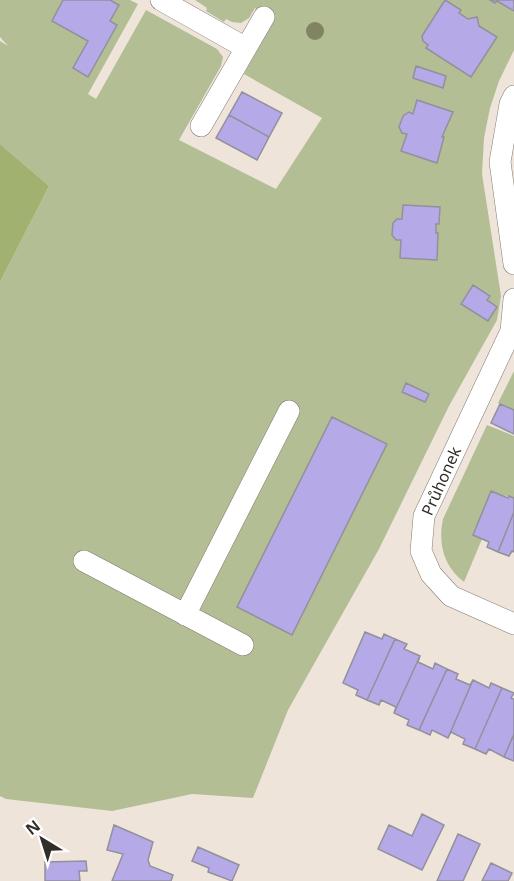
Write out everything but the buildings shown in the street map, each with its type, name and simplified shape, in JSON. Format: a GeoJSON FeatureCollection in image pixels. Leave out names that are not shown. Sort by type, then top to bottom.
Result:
{"type":"FeatureCollection","features":[{"type":"Feature","properties":{"kind":"street"},"geometry":{"type":"LineString","coordinates":[[162,0],[246,48]]}},
{"type":"Feature","properties":{"kind":"street"},"geometry":{"type":"LineString","coordinates":[[201,126],[264,17]]}},
{"type":"Feature","properties":{"kind":"street"},"geometry":{"type":"LineString","coordinates":[[514,96],[510,104],[500,162],[514,264]]}},
{"type":"Feature","properties":{"kind":"street","name":"Průhonek"},"geometry":{"type":"LineString","coordinates":[[514,299],[511,330],[424,516],[421,551],[431,574],[451,596],[514,624]]}},
{"type":"Feature","properties":{"kind":"street"},"geometry":{"type":"LineString","coordinates":[[185,615],[289,411]]}},
{"type":"Feature","properties":{"kind":"street"},"geometry":{"type":"LineString","coordinates":[[84,561],[243,645]]}},
{"type":"Feature","properties":{"kind":"green space"},"geometry":{"type":"Polygon","coordinates":[[[0,0],[130,0],[138,4],[88,94],[96,99],[146,10],[217,49],[223,57],[221,66],[179,140],[276,189],[322,118],[244,74],[274,19],[255,8],[249,18],[241,23],[226,19],[224,22],[206,11],[207,8],[195,0],[445,0],[490,0],[495,3],[497,1],[514,11],[514,50],[499,81],[490,108],[484,138],[482,174],[501,296],[497,320],[449,406],[379,549],[288,710],[253,798],[192,794],[112,811],[6,799],[0,796],[0,282],[49,186],[0,144],[0,41],[8,46],[0,37],[0,0]],[[445,0],[422,36],[423,41],[428,45],[497,37],[479,26],[477,17],[468,19],[459,13],[461,10],[445,0]],[[416,66],[413,78],[443,87],[446,76],[416,66]],[[417,100],[413,114],[409,112],[402,116],[399,127],[402,133],[407,134],[402,151],[436,163],[444,138],[442,137],[453,112],[417,100]],[[403,205],[402,219],[397,219],[393,223],[392,235],[396,240],[401,240],[400,258],[437,260],[436,224],[439,224],[440,207],[403,205]],[[473,285],[461,303],[488,321],[497,307],[487,300],[490,295],[473,285]]]}},
{"type":"Feature","properties":{"kind":"green space"},"geometry":{"type":"Polygon","coordinates":[[[0,144],[49,186],[0,282],[0,144]]]}},
{"type":"Feature","properties":{"kind":"green space"},"geometry":{"type":"Polygon","coordinates":[[[514,371],[514,410],[498,403],[514,371]]]}},
{"type":"Feature","properties":{"kind":"green space"},"geometry":{"type":"Polygon","coordinates":[[[487,425],[514,436],[514,498],[491,492],[473,534],[482,539],[464,582],[451,569],[444,554],[441,537],[443,519],[487,425]]]}}]}
